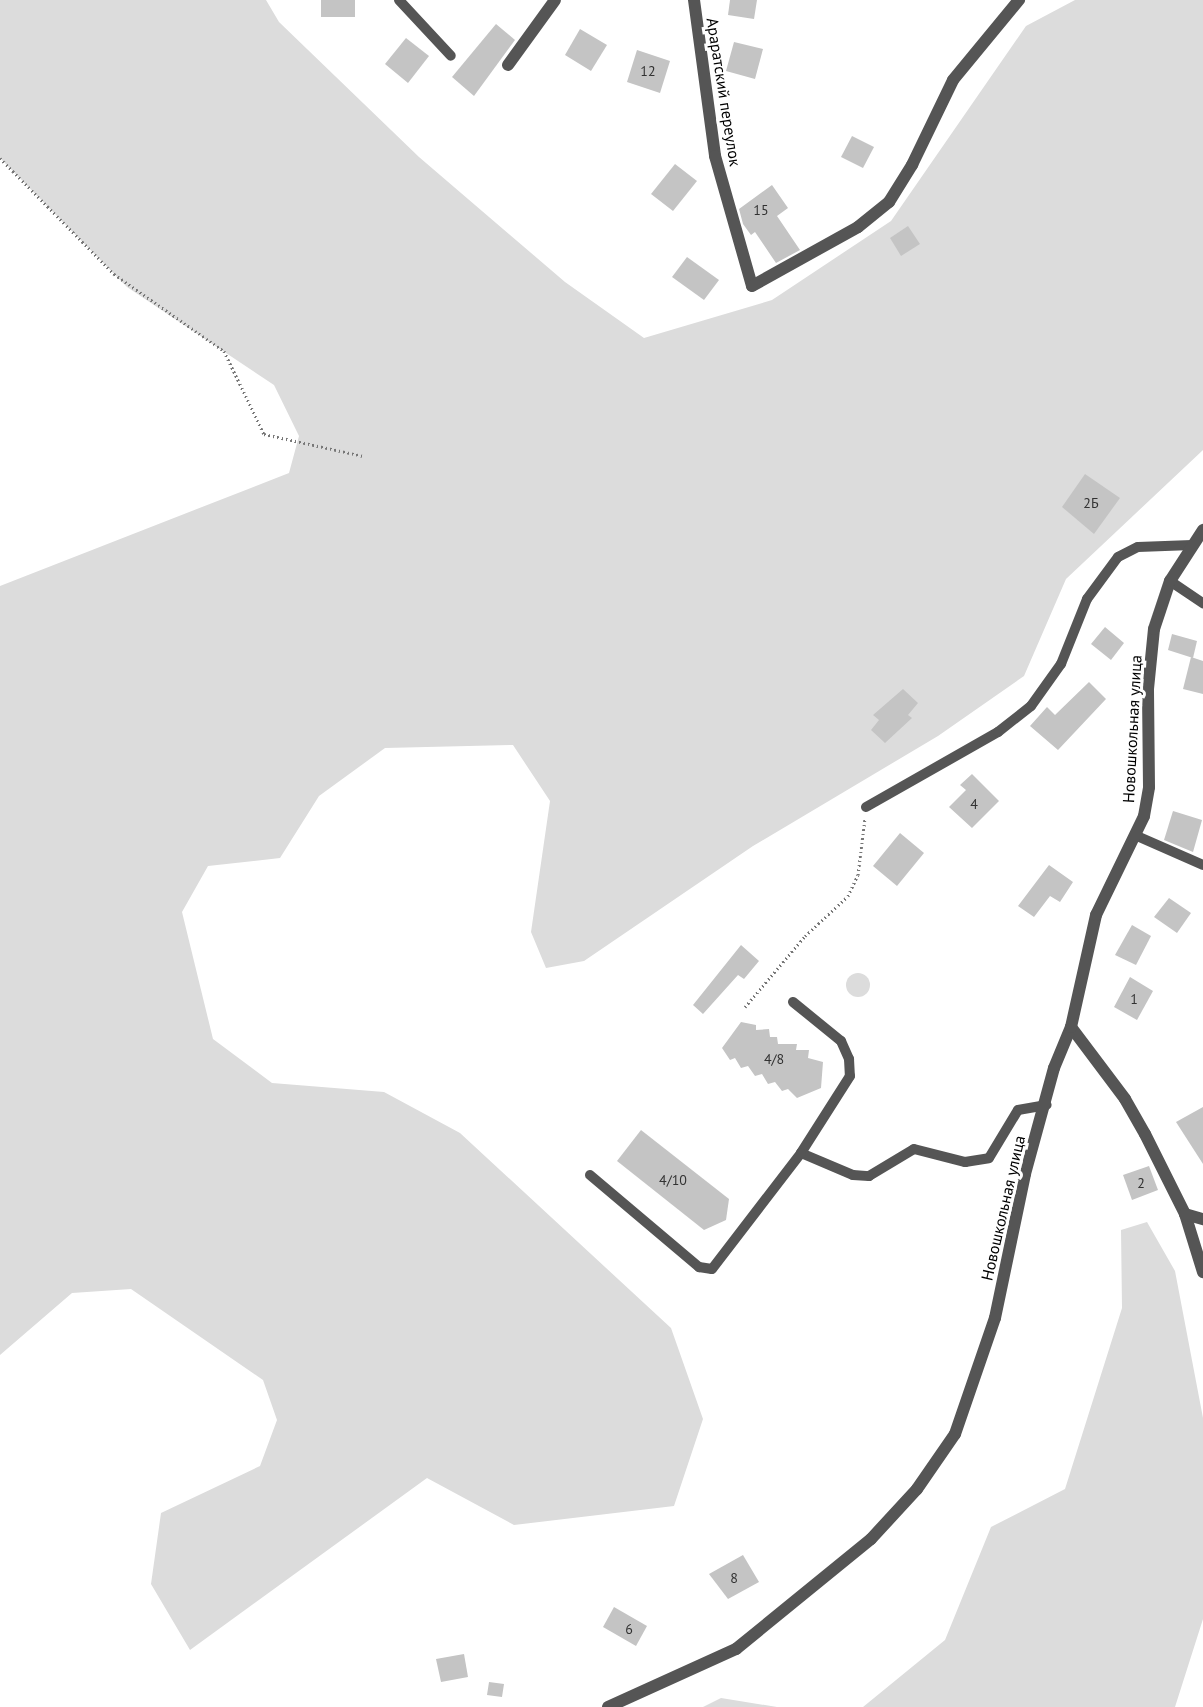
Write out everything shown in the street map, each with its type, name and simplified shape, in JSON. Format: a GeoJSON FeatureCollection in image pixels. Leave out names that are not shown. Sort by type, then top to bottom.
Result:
{"type":"FeatureCollection","features":[{"type":"Feature","properties":{"kind":"street"},"geometry":{"type":"LineString","coordinates":[[508,65],[555,0]]}},
{"type":"Feature","properties":{"kind":"street","name":"Араратский переулок"},"geometry":{"type":"LineString","coordinates":[[694,0],[715,156],[752,286],[858,227],[889,202],[912,165],[952,80],[1018,0]]}},
{"type":"Feature","properties":{"kind":"street","name":"Новошкольная улица"},"geometry":{"type":"LineString","coordinates":[[608,1707],[736,1649],[871,1539],[916,1489],[955,1434],[991,1330],[1025,1174],[1047,1105],[1054,1068],[1071,1027],[1096,915],[1137,836],[1149,788],[1148,689],[1154,629],[1170,581],[1203,530]]}},
{"type":"Feature","properties":{"kind":"street"},"geometry":{"type":"LineString","coordinates":[[1071,1027],[1125,1099],[1185,1214],[1203,1272]]}},
{"type":"Feature","properties":{"kind":"street"},"geometry":{"type":"LineString","coordinates":[[1185,1214],[1203,1219]]}},
{"type":"Feature","properties":{"kind":"lane"},"geometry":{"type":"LineString","coordinates":[[399,0],[451,56]]}},
{"type":"Feature","properties":{"kind":"lane"},"geometry":{"type":"LineString","coordinates":[[866,807],[998,732],[1031,706],[1061,664],[1087,599],[1118,557],[1138,547],[1192,545]]}},
{"type":"Feature","properties":{"kind":"lane"},"geometry":{"type":"LineString","coordinates":[[1170,581],[1203,603]]}},
{"type":"Feature","properties":{"kind":"lane"},"geometry":{"type":"LineString","coordinates":[[1137,836],[1203,865]]}},
{"type":"Feature","properties":{"kind":"lane"},"geometry":{"type":"LineString","coordinates":[[590,1175],[699,1266],[712,1269],[801,1153],[850,1076],[849,1059],[841,1041],[793,1002]]}},
{"type":"Feature","properties":{"kind":"lane"},"geometry":{"type":"LineString","coordinates":[[801,1153],[862,1177],[914,1149],[976,1163],[998,1149],[1018,1110],[1047,1105]]}},
{"type":"Feature","properties":{"kind":"path"},"geometry":{"type":"LineString","coordinates":[[0,158],[114,274],[224,351],[264,434],[363,456]]}},
{"type":"Feature","properties":{"kind":"path"},"geometry":{"type":"LineString","coordinates":[[744,1006],[805,936],[848,896],[858,875],[866,807]]}},
{"type":"Feature","properties":{"kind":"shaded area"},"geometry":{"type":"Polygon","coordinates":[[[0,0],[266,0],[279,22],[419,157],[565,282],[644,338],[772,300],[891,221],[1026,26],[1075,0],[1203,0],[1203,450],[1066,579],[1024,676],[938,736],[753,846],[584,961],[546,968],[531,932],[550,801],[513,745],[385,748],[319,796],[280,858],[208,866],[182,912],[213,1039],[272,1083],[384,1092],[460,1133],[671,1328],[703,1419],[674,1506],[514,1525],[427,1478],[190,1650],[151,1584],[161,1513],[260,1466],[277,1420],[263,1380],[131,1289],[72,1293],[0,1355],[0,586],[289,473],[299,436],[274,385],[127,287],[0,158],[0,0]]]}},
{"type":"Feature","properties":{"kind":"shaded area"},"geometry":{"type":"Polygon","coordinates":[[[858,973],[866,977],[870,985],[866,993],[858,997],[850,993],[846,985],[850,977],[858,973]]]}},
{"type":"Feature","properties":{"kind":"shaded area"},"geometry":{"type":"Polygon","coordinates":[[[1147,1222],[1175,1271],[1203,1418],[1203,1619],[1175,1707],[863,1707],[945,1640],[991,1527],[1065,1489],[1122,1308],[1121,1230],[1147,1222]]]}},
{"type":"Feature","properties":{"kind":"shaded area"},"geometry":{"type":"Polygon","coordinates":[[[721,1698],[777,1707],[703,1707],[721,1698]]]}},
{"type":"Feature","properties":{"kind":"building"},"geometry":{"type":"Polygon","coordinates":[[[321,0],[355,0],[355,17],[321,17],[321,0]]]}},
{"type":"Feature","properties":{"kind":"building"},"geometry":{"type":"Polygon","coordinates":[[[730,0],[757,0],[754,19],[728,15],[730,0]]]}},
{"type":"Feature","properties":{"kind":"building"},"geometry":{"type":"Polygon","coordinates":[[[496,24],[515,40],[474,96],[452,77],[496,24]]]}},
{"type":"Feature","properties":{"kind":"building"},"geometry":{"type":"Polygon","coordinates":[[[580,29],[607,45],[591,71],[565,55],[580,29]]]}},
{"type":"Feature","properties":{"kind":"building"},"geometry":{"type":"Polygon","coordinates":[[[406,38],[429,56],[408,83],[385,64],[406,38]]]}},
{"type":"Feature","properties":{"kind":"building"},"geometry":{"type":"Polygon","coordinates":[[[734,42],[763,49],[755,79],[726,71],[734,42]]]}},
{"type":"Feature","properties":{"kind":"building"},"geometry":{"type":"Polygon","coordinates":[[[637,50],[670,61],[660,93],[627,82],[637,50]]]}},
{"type":"Feature","properties":{"kind":"building"},"geometry":{"type":"Polygon","coordinates":[[[852,136],[874,147],[863,168],[841,157],[852,136]]]}},
{"type":"Feature","properties":{"kind":"building"},"geometry":{"type":"Polygon","coordinates":[[[675,164],[697,181],[673,211],[651,194],[675,164]]]}},
{"type":"Feature","properties":{"kind":"building"},"geometry":{"type":"Polygon","coordinates":[[[772,185],[788,208],[777,216],[800,250],[776,263],[755,232],[751,235],[743,224],[739,209],[772,185]]]}},
{"type":"Feature","properties":{"kind":"building"},"geometry":{"type":"Polygon","coordinates":[[[908,226],[920,244],[901,256],[890,238],[908,226]]]}},
{"type":"Feature","properties":{"kind":"building"},"geometry":{"type":"Polygon","coordinates":[[[687,257],[719,280],[704,300],[672,277],[687,257]]]}},
{"type":"Feature","properties":{"kind":"building"},"geometry":{"type":"Polygon","coordinates":[[[1085,474],[1120,498],[1094,534],[1062,507],[1085,474]]]}},
{"type":"Feature","properties":{"kind":"building"},"geometry":{"type":"Polygon","coordinates":[[[1105,627],[1124,643],[1111,660],[1091,644],[1105,627]]]}},
{"type":"Feature","properties":{"kind":"building"},"geometry":{"type":"Polygon","coordinates":[[[1172,634],[1197,641],[1193,658],[1168,650],[1172,634]]]}},
{"type":"Feature","properties":{"kind":"building"},"geometry":{"type":"Polygon","coordinates":[[[1191,657],[1203,661],[1203,694],[1183,689],[1191,657]]]}},
{"type":"Feature","properties":{"kind":"building"},"geometry":{"type":"Polygon","coordinates":[[[1089,682],[1106,699],[1058,750],[1030,726],[1047,707],[1055,715],[1089,682]]]}},
{"type":"Feature","properties":{"kind":"building"},"geometry":{"type":"Polygon","coordinates":[[[903,689],[918,703],[908,715],[912,718],[885,743],[871,730],[879,720],[873,715],[903,689]]]}},
{"type":"Feature","properties":{"kind":"building"},"geometry":{"type":"Polygon","coordinates":[[[972,774],[999,801],[972,828],[949,807],[966,790],[960,785],[972,774]]]}},
{"type":"Feature","properties":{"kind":"building"},"geometry":{"type":"Polygon","coordinates":[[[1173,811],[1202,820],[1193,852],[1164,840],[1173,811]]]}},
{"type":"Feature","properties":{"kind":"building"},"geometry":{"type":"Polygon","coordinates":[[[900,833],[924,853],[897,886],[873,866],[900,833]]]}},
{"type":"Feature","properties":{"kind":"building"},"geometry":{"type":"Polygon","coordinates":[[[1049,865],[1073,882],[1060,902],[1050,896],[1034,917],[1018,906],[1049,865]]]}},
{"type":"Feature","properties":{"kind":"building"},"geometry":{"type":"Polygon","coordinates":[[[1169,898],[1191,913],[1177,933],[1154,917],[1169,898]]]}},
{"type":"Feature","properties":{"kind":"building"},"geometry":{"type":"Polygon","coordinates":[[[1132,925],[1151,936],[1136,965],[1115,955],[1132,925]]]}},
{"type":"Feature","properties":{"kind":"building"},"geometry":{"type":"Polygon","coordinates":[[[741,945],[759,961],[744,979],[738,975],[703,1014],[693,1005],[741,945]]]}},
{"type":"Feature","properties":{"kind":"building"},"geometry":{"type":"Polygon","coordinates":[[[1130,977],[1153,991],[1137,1020],[1114,1007],[1130,977]]]}},
{"type":"Feature","properties":{"kind":"building"},"geometry":{"type":"Polygon","coordinates":[[[741,1022],[756,1025],[756,1030],[769,1029],[770,1037],[777,1037],[778,1044],[797,1044],[796,1050],[809,1050],[808,1058],[823,1062],[821,1088],[797,1098],[788,1089],[782,1091],[775,1082],[768,1084],[762,1074],[755,1076],[748,1066],[741,1068],[735,1058],[730,1060],[722,1048],[741,1022]]]}},
{"type":"Feature","properties":{"kind":"building"},"geometry":{"type":"Polygon","coordinates":[[[1203,1107],[1203,1164],[1176,1122],[1203,1107]]]}},
{"type":"Feature","properties":{"kind":"building"},"geometry":{"type":"Polygon","coordinates":[[[641,1130],[729,1199],[726,1220],[704,1230],[617,1161],[641,1130]]]}},
{"type":"Feature","properties":{"kind":"building"},"geometry":{"type":"Polygon","coordinates":[[[1149,1166],[1158,1190],[1132,1200],[1123,1175],[1149,1166]]]}},
{"type":"Feature","properties":{"kind":"building"},"geometry":{"type":"Polygon","coordinates":[[[743,1555],[759,1582],[728,1599],[709,1574],[743,1555]]]}},
{"type":"Feature","properties":{"kind":"building"},"geometry":{"type":"Polygon","coordinates":[[[614,1607],[647,1626],[636,1646],[603,1627],[614,1607]]]}},
{"type":"Feature","properties":{"kind":"building"},"geometry":{"type":"Polygon","coordinates":[[[464,1654],[468,1677],[441,1682],[436,1659],[464,1654]]]}},
{"type":"Feature","properties":{"kind":"building"},"geometry":{"type":"Polygon","coordinates":[[[489,1682],[504,1684],[502,1697],[487,1695],[489,1682]]]}}]}
